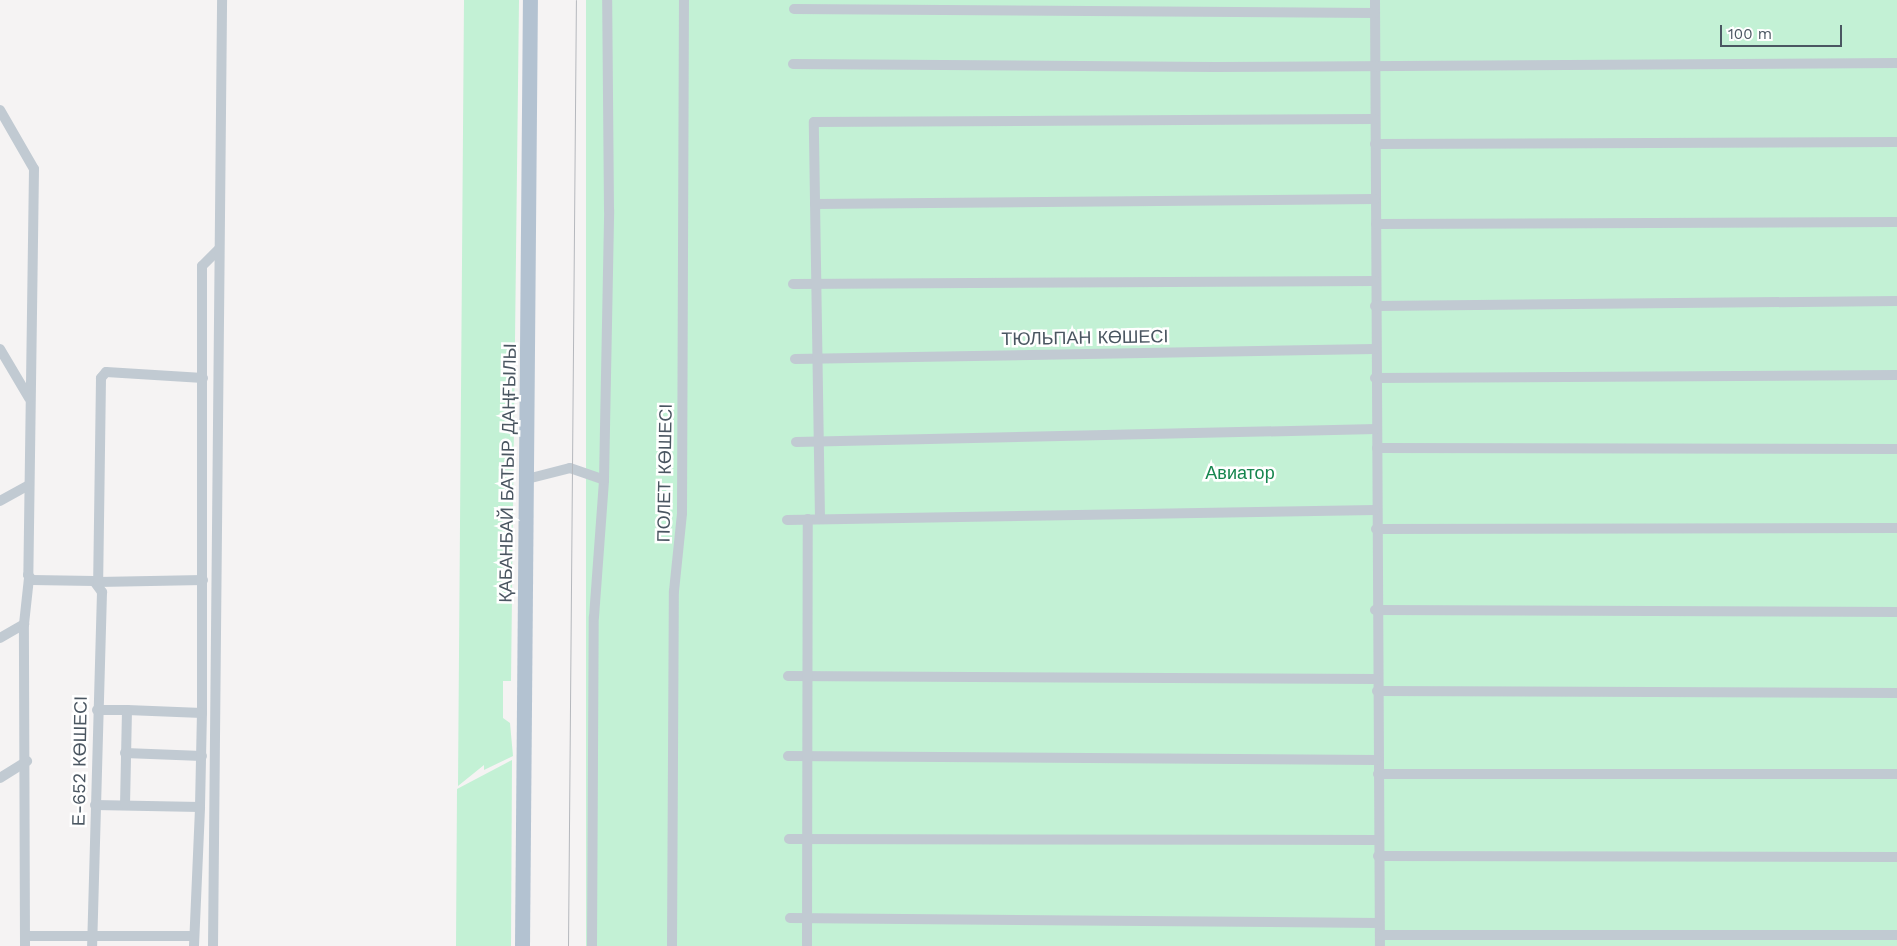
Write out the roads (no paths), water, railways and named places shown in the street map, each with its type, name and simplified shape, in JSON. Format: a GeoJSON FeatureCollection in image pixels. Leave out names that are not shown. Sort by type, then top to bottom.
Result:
{"type":"FeatureCollection","features":[{"type":"Feature","properties":{"kind":"main road","name":"ҚАБАНБАЙ БАТЫР ДАҢҒЫЛЫ"},"geometry":{"type":"LineString","coordinates":[[522,946],[530,0]]}},
{"type":"Feature","properties":{"kind":"street"},"geometry":{"type":"LineString","coordinates":[[213,946],[222,0]]}},
{"type":"Feature","properties":{"kind":"street"},"geometry":{"type":"LineString","coordinates":[[592,946],[594,617],[604,480],[607,0]]}},
{"type":"Feature","properties":{"kind":"street","name":"ПОЛЕТ КӨШЕСІ"},"geometry":{"type":"LineString","coordinates":[[672,946],[674,591],[682,513],[684,0]]}},
{"type":"Feature","properties":{"kind":"street"},"geometry":{"type":"LineString","coordinates":[[1375,0],[1376,224],[1374,349],[1377,448],[1375,510],[1376,679],[1380,946]]}},
{"type":"Feature","properties":{"kind":"street"},"geometry":{"type":"LineString","coordinates":[[794,9],[1375,13]]}},
{"type":"Feature","properties":{"kind":"street"},"geometry":{"type":"LineString","coordinates":[[793,64],[1375,65],[1897,63]]}},
{"type":"Feature","properties":{"kind":"street"},"geometry":{"type":"LineString","coordinates":[[0,110],[34,168],[29,578],[24,624],[27,761],[26,941],[194,941],[202,756],[202,266],[219,248]]}},
{"type":"Feature","properties":{"kind":"street"},"geometry":{"type":"LineString","coordinates":[[820,519],[814,283],[814,122],[1375,119]]}},
{"type":"Feature","properties":{"kind":"street"},"geometry":{"type":"LineString","coordinates":[[1375,144],[1897,142]]}},
{"type":"Feature","properties":{"kind":"street"},"geometry":{"type":"LineString","coordinates":[[815,204],[1375,199]]}},
{"type":"Feature","properties":{"kind":"street"},"geometry":{"type":"LineString","coordinates":[[1376,224],[1897,222]]}},
{"type":"Feature","properties":{"kind":"street"},"geometry":{"type":"LineString","coordinates":[[792,284],[1375,281]]}},
{"type":"Feature","properties":{"kind":"street"},"geometry":{"type":"LineString","coordinates":[[1375,306],[1897,301]]}},
{"type":"Feature","properties":{"kind":"street"},"geometry":{"type":"LineString","coordinates":[[0,349],[30,399]]}},
{"type":"Feature","properties":{"kind":"street","name":"ТЮЛЬПАН КӨШЕСІ"},"geometry":{"type":"LineString","coordinates":[[795,359],[817,357],[1374,349]]}},
{"type":"Feature","properties":{"kind":"street","name":"Е-652 КӨШЕСІ"},"geometry":{"type":"LineString","coordinates":[[92,941],[97,710],[96,582],[101,378],[106,372],[203,378]]}},
{"type":"Feature","properties":{"kind":"street"},"geometry":{"type":"LineString","coordinates":[[1375,378],[1897,375]]}},
{"type":"Feature","properties":{"kind":"street"},"geometry":{"type":"LineString","coordinates":[[796,442],[1376,429]]}},
{"type":"Feature","properties":{"kind":"street"},"geometry":{"type":"LineString","coordinates":[[1377,448],[1897,449]]}},
{"type":"Feature","properties":{"kind":"street"},"geometry":{"type":"LineString","coordinates":[[527,479],[570,468],[604,480]]}},
{"type":"Feature","properties":{"kind":"street"},"geometry":{"type":"LineString","coordinates":[[0,501],[29,486]]}},
{"type":"Feature","properties":{"kind":"street"},"geometry":{"type":"LineString","coordinates":[[788,520],[1375,510]]}},
{"type":"Feature","properties":{"kind":"street"},"geometry":{"type":"LineString","coordinates":[[807,946],[810,838],[807,756],[810,675],[808,519]]}},
{"type":"Feature","properties":{"kind":"street"},"geometry":{"type":"LineString","coordinates":[[1376,530],[1897,528]]}},
{"type":"Feature","properties":{"kind":"street"},"geometry":{"type":"LineString","coordinates":[[29,578],[96,582],[203,580]]}},
{"type":"Feature","properties":{"kind":"street"},"geometry":{"type":"LineString","coordinates":[[1376,610],[1897,612]]}},
{"type":"Feature","properties":{"kind":"street"},"geometry":{"type":"LineString","coordinates":[[0,638],[24,624]]}},
{"type":"Feature","properties":{"kind":"street"},"geometry":{"type":"LineString","coordinates":[[788,676],[1376,679]]}},
{"type":"Feature","properties":{"kind":"street"},"geometry":{"type":"LineString","coordinates":[[1377,691],[1897,694]]}},
{"type":"Feature","properties":{"kind":"street"},"geometry":{"type":"LineString","coordinates":[[97,710],[202,713]]}},
{"type":"Feature","properties":{"kind":"street"},"geometry":{"type":"LineString","coordinates":[[125,804],[127,710]]}},
{"type":"Feature","properties":{"kind":"street"},"geometry":{"type":"LineString","coordinates":[[125,753],[202,756]]}},
{"type":"Feature","properties":{"kind":"street"},"geometry":{"type":"LineString","coordinates":[[788,756],[1377,760]]}},
{"type":"Feature","properties":{"kind":"street"},"geometry":{"type":"LineString","coordinates":[[0,778],[27,761]]}},
{"type":"Feature","properties":{"kind":"street"},"geometry":{"type":"LineString","coordinates":[[1378,774],[1897,774]]}},
{"type":"Feature","properties":{"kind":"street"},"geometry":{"type":"LineString","coordinates":[[95,805],[125,804],[200,807]]}},
{"type":"Feature","properties":{"kind":"street"},"geometry":{"type":"LineString","coordinates":[[789,839],[1378,840]]}},
{"type":"Feature","properties":{"kind":"street"},"geometry":{"type":"LineString","coordinates":[[1378,856],[1897,856]]}},
{"type":"Feature","properties":{"kind":"street"},"geometry":{"type":"LineString","coordinates":[[790,918],[1379,923]]}},
{"type":"Feature","properties":{"kind":"street"},"geometry":{"type":"LineString","coordinates":[[1380,935],[1897,935]]}},
{"type":"Feature","properties":{"kind":"tram line"},"geometry":{"type":"LineString","coordinates":[[568,946],[576,0]]}},
{"type":"Feature","properties":{"kind":"park label","name":"Авиатор"},"geometry":{"type":"Point","coordinates":[1240,473]}}]}
